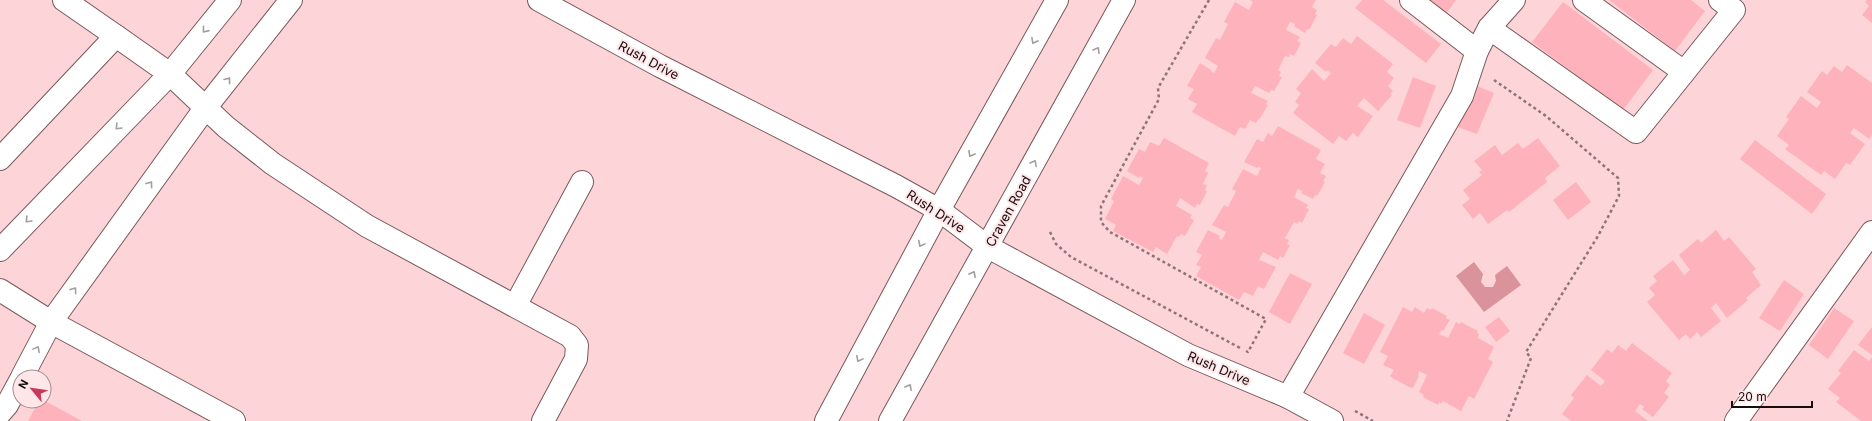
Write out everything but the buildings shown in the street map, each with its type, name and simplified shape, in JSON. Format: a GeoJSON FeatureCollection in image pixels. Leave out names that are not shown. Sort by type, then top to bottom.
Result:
{"type":"FeatureCollection","features":[{"type":"Feature","properties":{"kind":"main road"},"geometry":{"type":"LineString","coordinates":[[64,0],[170,74],[226,127],[273,164],[367,226],[570,336],[578,345],[576,359],[543,421]]}},
{"type":"Feature","properties":{"kind":"main road"},"geometry":{"type":"LineString","coordinates":[[0,250],[170,74],[230,0]]}},
{"type":"Feature","properties":{"kind":"main road"},"geometry":{"type":"LineString","coordinates":[[26,369],[51,322],[206,107],[291,0]]}},
{"type":"Feature","properties":{"kind":"main road","name":"Rush Drive"},"geometry":{"type":"LineString","coordinates":[[539,0],[660,66],[896,186],[939,210],[988,247],[1188,356],[1288,397],[1332,421]]}},
{"type":"Feature","properties":{"kind":"main road"},"geometry":{"type":"LineString","coordinates":[[826,421],[939,210],[1057,0]]}},
{"type":"Feature","properties":{"kind":"main road","name":"Craven Road"},"geometry":{"type":"LineString","coordinates":[[890,421],[1124,0]]}},
{"type":"Feature","properties":{"kind":"main road"},"geometry":{"type":"LineString","coordinates":[[1411,0],[1474,61]]}},
{"type":"Feature","properties":{"kind":"main road"},"geometry":{"type":"LineString","coordinates":[[1288,397],[1462,96],[1474,61],[1489,28],[1514,0]]}},
{"type":"Feature","properties":{"kind":"main road"},"geometry":{"type":"LineString","coordinates":[[1584,0],[1684,72]]}},
{"type":"Feature","properties":{"kind":"main road"},"geometry":{"type":"LineString","coordinates":[[1489,28],[1636,132],[1734,10],[1720,0]]}},
{"type":"Feature","properties":{"kind":"main road"},"geometry":{"type":"LineString","coordinates":[[0,160],[116,36]]}},
{"type":"Feature","properties":{"kind":"main road"},"geometry":{"type":"LineString","coordinates":[[514,306],[582,182]]}},
{"type":"Feature","properties":{"kind":"main road"},"geometry":{"type":"LineString","coordinates":[[1736,421],[1871,234]]}},
{"type":"Feature","properties":{"kind":"main road"},"geometry":{"type":"LineString","coordinates":[[0,290],[51,322],[234,421]]}},
{"type":"Feature","properties":{"kind":"main road"},"geometry":{"type":"LineString","coordinates":[[0,413],[12,396]]}},
{"type":"Feature","properties":{"kind":"path"},"geometry":{"type":"LineString","coordinates":[[1050,232],[1056,244],[1071,257],[1248,352],[1266,319],[1110,232],[1101,222],[1101,206],[1159,99],[1158,88],[1209,0]]}},
{"type":"Feature","properties":{"kind":"path"},"geometry":{"type":"LineString","coordinates":[[1474,61],[1480,73],[1498,83],[1546,116],[1618,178],[1619,196],[1598,236],[1526,352],[1531,358],[1507,421]]}},
{"type":"Feature","properties":{"kind":"shaded area"},"geometry":{"type":"Polygon","coordinates":[[[1474,262],[1483,274],[1481,282],[1485,287],[1493,287],[1496,281],[1495,275],[1507,266],[1521,285],[1484,312],[1456,276],[1474,262]]]}}]}
